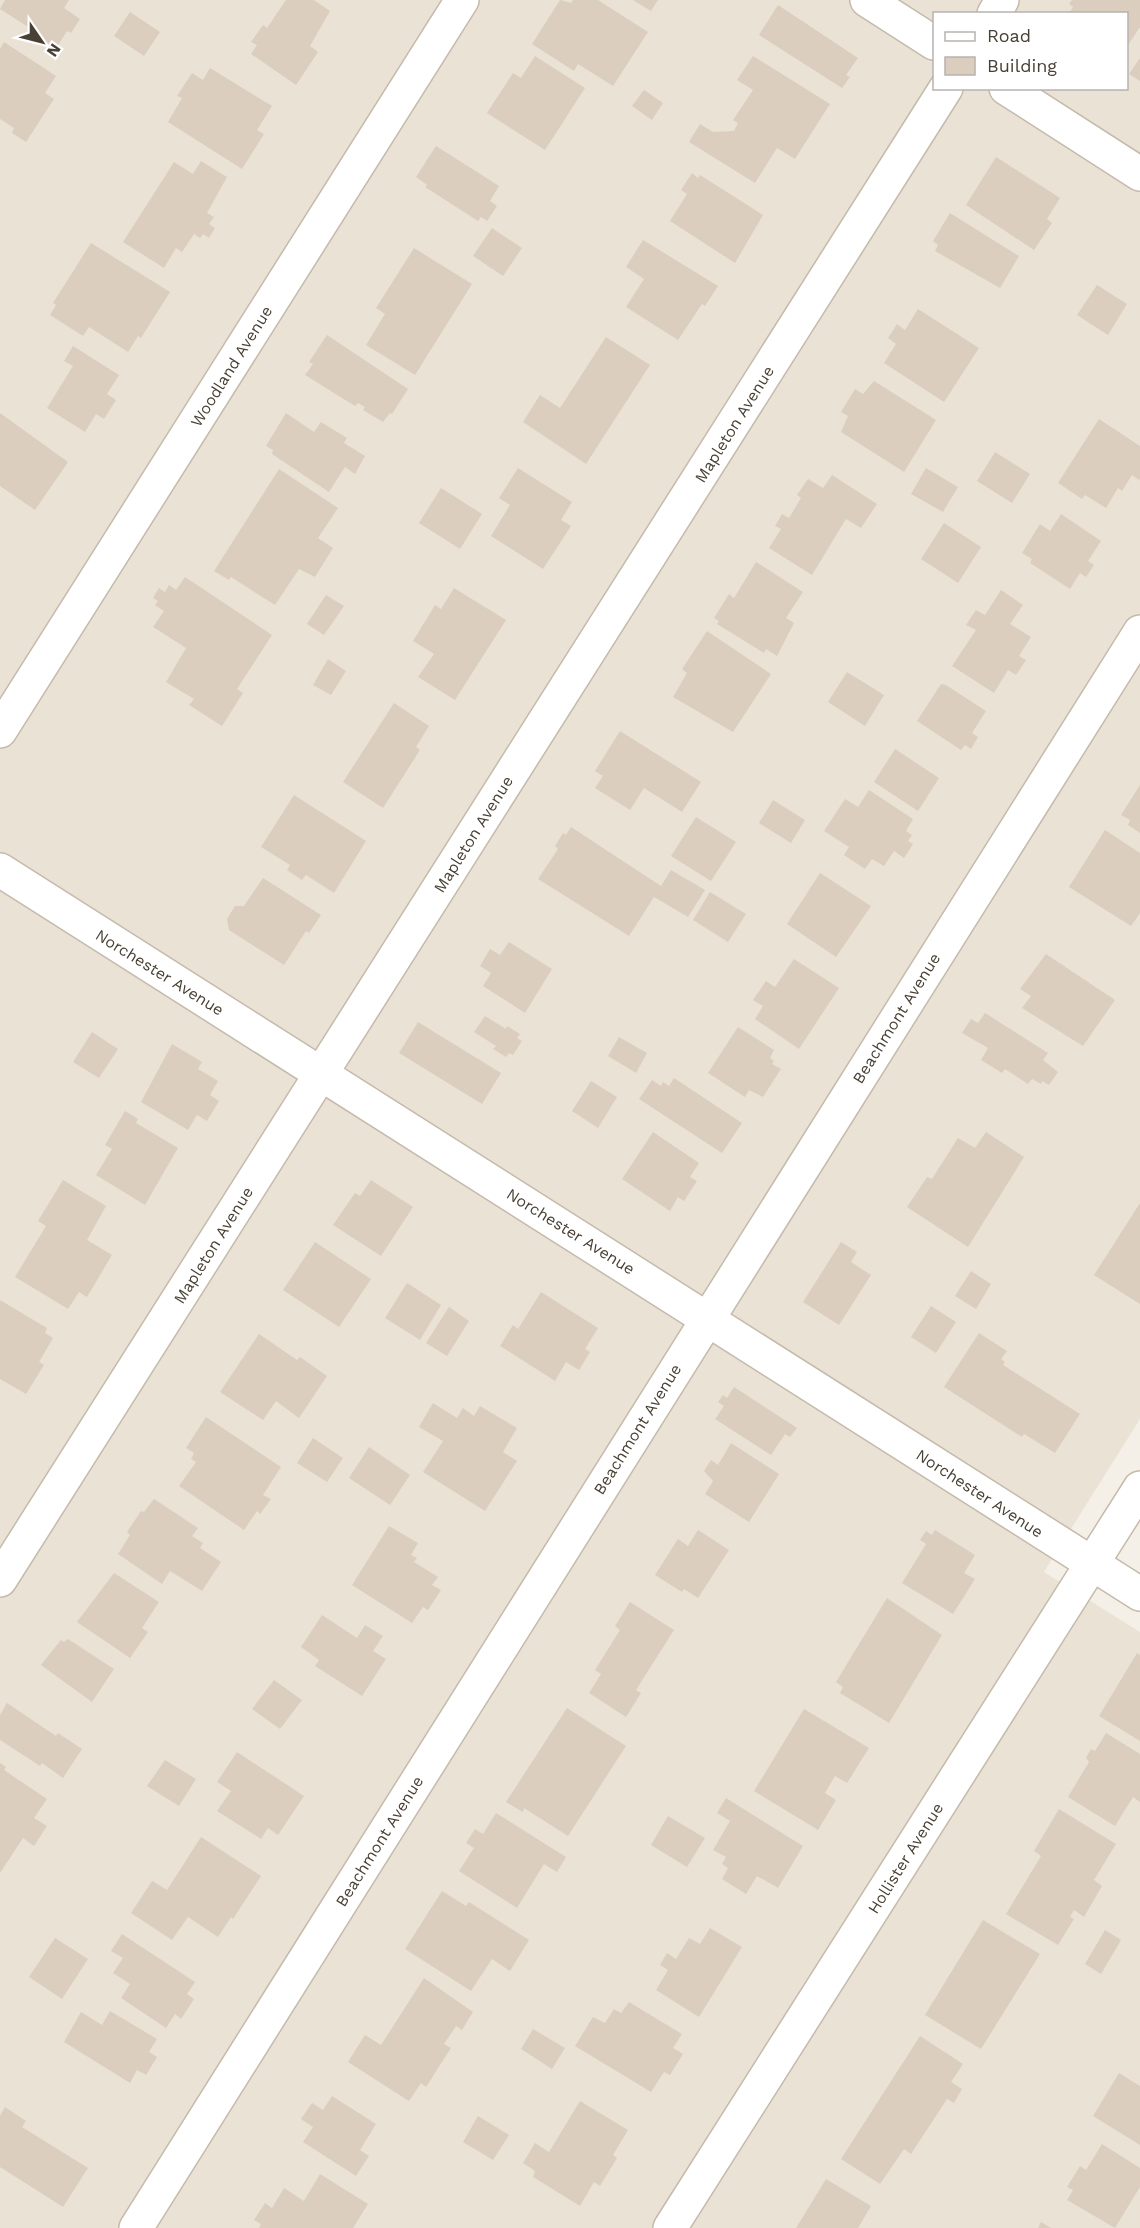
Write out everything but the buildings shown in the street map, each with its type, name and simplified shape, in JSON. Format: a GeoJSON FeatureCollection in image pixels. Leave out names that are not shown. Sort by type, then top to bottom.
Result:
{"type":"FeatureCollection","features":[{"type":"Feature","properties":{"kind":"street","name":"Woodland Avenue"},"geometry":{"type":"LineString","coordinates":[[0,731],[462,0]]}},
{"type":"Feature","properties":{"kind":"street"},"geometry":{"type":"LineString","coordinates":[[867,0],[933,42]]}},
{"type":"Feature","properties":{"kind":"street","name":"Mapleton Avenue"},"geometry":{"type":"LineString","coordinates":[[0,1580],[945,90]]}},
{"type":"Feature","properties":{"kind":"street"},"geometry":{"type":"LineString","coordinates":[[1009,90],[1140,174]]}},
{"type":"Feature","properties":{"kind":"street","name":"Beachmont Avenue"},"geometry":{"type":"LineString","coordinates":[[136,2228],[1140,632]]}},
{"type":"Feature","properties":{"kind":"street","name":"Norchester Avenue"},"geometry":{"type":"LineString","coordinates":[[0,870],[1140,1594]]}},
{"type":"Feature","properties":{"kind":"street","name":"Hollister Avenue"},"geometry":{"type":"LineString","coordinates":[[670,2228],[1140,1488]]}},
{"type":"Feature","properties":{"kind":"shaded area"},"geometry":{"type":"Polygon","coordinates":[[[0,0],[1140,0],[1140,1419],[1044,1572],[1140,1632],[1140,2228],[0,2228],[0,0]]]}}]}
